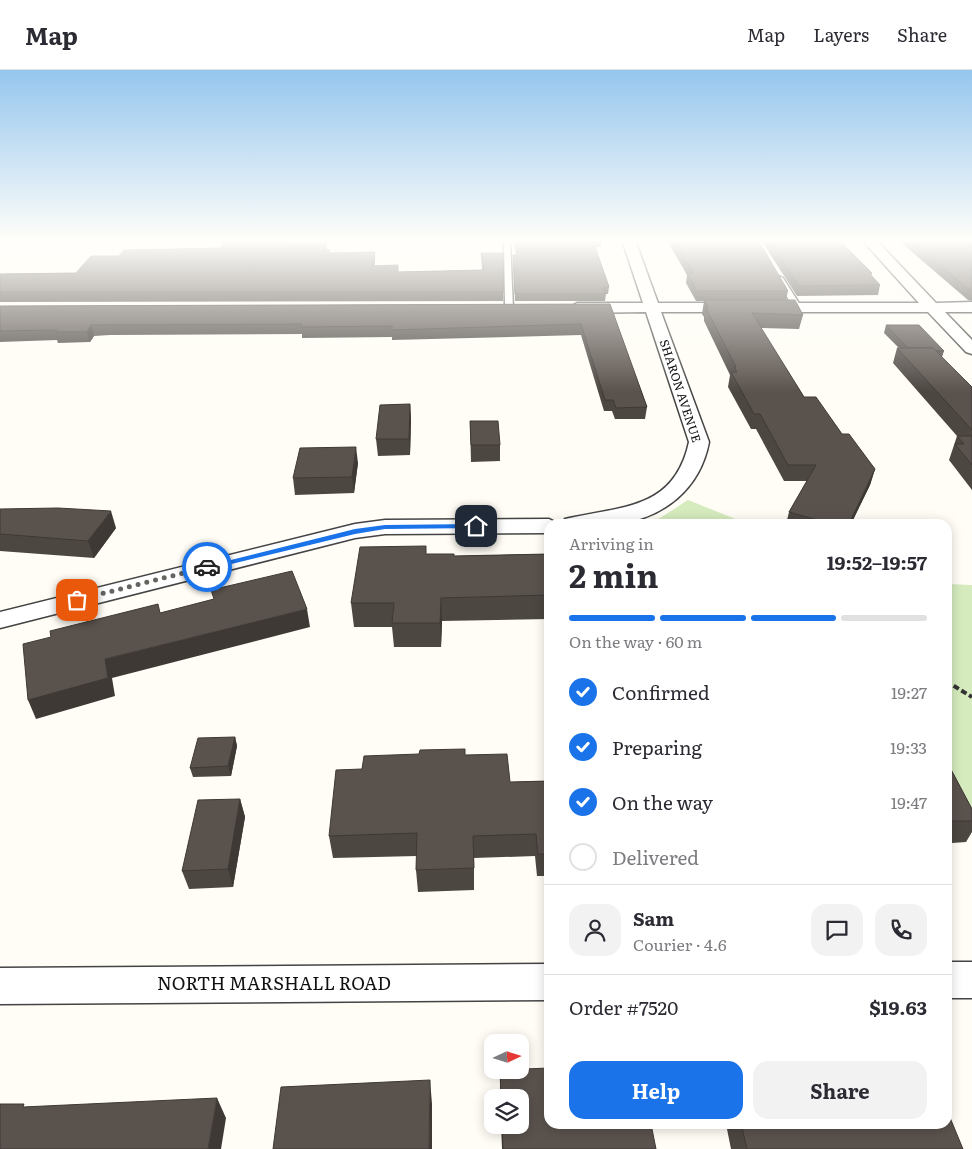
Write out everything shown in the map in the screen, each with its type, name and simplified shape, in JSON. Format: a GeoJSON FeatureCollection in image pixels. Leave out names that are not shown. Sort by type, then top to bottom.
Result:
{"type":"FeatureCollection","features":[{"type":"Feature","properties":{"kind":"street","name":"SHARON AVENUE"},"geometry":{"type":"LineString","coordinates":[[603,519],[641,510],[673,493],[690,476],[698,459],[699,442],[646,290]]}},
{"type":"Feature","properties":{"kind":"street"},"geometry":{"type":"LineString","coordinates":[[916,290],[972,349]]}},
{"type":"Feature","properties":{"kind":"street"},"geometry":{"type":"LineString","coordinates":[[566,308],[972,307]]}},
{"type":"Feature","properties":{"kind":"street"},"geometry":{"type":"LineString","coordinates":[[489,308],[528,308]]}},
{"type":"Feature","properties":{"kind":"street"},"geometry":{"type":"LineString","coordinates":[[0,620],[355,531],[385,527],[544,526]]}},
{"type":"Feature","properties":{"kind":"street"},"geometry":{"type":"LineString","coordinates":[[952,980],[972,980]]}},
{"type":"Feature","properties":{"kind":"street","name":"NORTH MARSHALL ROAD"},"geometry":{"type":"LineString","coordinates":[[0,986],[544,982]]}},
{"type":"Feature","properties":{"kind":"lane"},"geometry":{"type":"LineString","coordinates":[[508,290],[509,308]]}},
{"type":"Feature","properties":{"kind":"lane"},"geometry":{"type":"LineString","coordinates":[[787,290],[798,308]]}},
{"type":"Feature","properties":{"kind":"path"},"geometry":{"type":"LineString","coordinates":[[952,685],[972,697]]}},
{"type":"Feature","properties":{"kind":"green space"},"geometry":{"type":"Polygon","coordinates":[[[688,500],[736,519],[657,519],[688,500]]]}},
{"type":"Feature","properties":{"kind":"green space"},"geometry":{"type":"Polygon","coordinates":[[[952,584],[972,585],[972,822],[952,780],[952,584]]]}},
{"type":"Feature","properties":{"kind":"building"},"geometry":{"type":"Polygon","coordinates":[[[0,290],[503,290],[503,292],[0,292],[0,290]]]}},
{"type":"Feature","properties":{"kind":"building"},"geometry":{"type":"Polygon","coordinates":[[[515,290],[604,290],[606,294],[515,294],[515,290]]]}},
{"type":"Feature","properties":{"kind":"building"},"geometry":{"type":"Polygon","coordinates":[[[697,290],[788,291],[697,291],[697,290]]]}},
{"type":"Feature","properties":{"kind":"building"},"geometry":{"type":"Polygon","coordinates":[[[705,300],[795,300],[803,315],[752,313],[804,397],[816,397],[842,434],[849,434],[875,469],[851,519],[814,519],[789,512],[816,465],[788,465],[760,414],[754,414],[731,372],[737,372],[734,367],[736,367],[706,308],[708,308],[705,300]]]}},
{"type":"Feature","properties":{"kind":"building"},"geometry":{"type":"Polygon","coordinates":[[[610,304],[647,407],[616,408],[613,400],[605,400],[581,324],[392,330],[392,326],[301,327],[302,324],[91,325],[87,332],[55,332],[57,330],[0,331],[0,306],[610,304]]]}},
{"type":"Feature","properties":{"kind":"building"},"geometry":{"type":"Polygon","coordinates":[[[886,325],[919,325],[944,351],[936,351],[933,348],[908,348],[886,325]]]}},
{"type":"Feature","properties":{"kind":"building"},"geometry":{"type":"Polygon","coordinates":[[[897,348],[933,348],[972,387],[972,430],[897,348]]]}},
{"type":"Feature","properties":{"kind":"building"},"geometry":{"type":"Polygon","coordinates":[[[410,404],[409,439],[376,439],[380,405],[410,404]]]}},
{"type":"Feature","properties":{"kind":"building"},"geometry":{"type":"Polygon","coordinates":[[[470,421],[498,421],[500,445],[471,445],[470,421]]]}},
{"type":"Feature","properties":{"kind":"building"},"geometry":{"type":"Polygon","coordinates":[[[957,436],[972,436],[972,465],[955,444],[964,444],[957,436]]]}},
{"type":"Feature","properties":{"kind":"building"},"geometry":{"type":"Polygon","coordinates":[[[356,447],[352,477],[293,478],[300,448],[356,447]]]}},
{"type":"Feature","properties":{"kind":"building"},"geometry":{"type":"Polygon","coordinates":[[[58,508],[111,511],[88,541],[0,534],[0,509],[58,508]]]}},
{"type":"Feature","properties":{"kind":"building"},"geometry":{"type":"Polygon","coordinates":[[[426,546],[426,554],[454,554],[454,556],[544,554],[544,595],[441,598],[440,623],[392,623],[394,603],[351,603],[360,547],[426,546]]]}},
{"type":"Feature","properties":{"kind":"building"},"geometry":{"type":"Polygon","coordinates":[[[292,571],[307,609],[105,659],[108,678],[28,700],[23,644],[51,637],[50,631],[158,604],[160,613],[214,599],[211,590],[292,571]]]}},
{"type":"Feature","properties":{"kind":"building"},"geometry":{"type":"Polygon","coordinates":[[[235,737],[228,766],[190,768],[198,738],[235,737]]]}},
{"type":"Feature","properties":{"kind":"building"},"geometry":{"type":"Polygon","coordinates":[[[465,749],[465,755],[507,754],[510,782],[544,781],[544,854],[538,854],[536,834],[473,836],[474,868],[416,870],[417,833],[329,836],[336,770],[362,769],[364,756],[419,754],[420,750],[465,749]]]}},
{"type":"Feature","properties":{"kind":"building"},"geometry":{"type":"Polygon","coordinates":[[[952,771],[972,809],[972,821],[952,821],[952,771]]]}},
{"type":"Feature","properties":{"kind":"building"},"geometry":{"type":"Polygon","coordinates":[[[240,799],[228,869],[182,871],[198,800],[240,799]]]}},
{"type":"Feature","properties":{"kind":"building"},"geometry":{"type":"Polygon","coordinates":[[[544,1068],[544,1129],[652,1129],[656,1149],[503,1149],[502,1134],[529,1134],[529,1089],[501,1089],[500,1079],[529,1079],[529,1069],[544,1068]]]}},
{"type":"Feature","properties":{"kind":"building"},"geometry":{"type":"Polygon","coordinates":[[[430,1080],[429,1149],[273,1149],[281,1087],[430,1080]]]}},
{"type":"Feature","properties":{"kind":"building"},"geometry":{"type":"Polygon","coordinates":[[[217,1098],[208,1149],[0,1149],[0,1104],[24,1104],[23,1107],[217,1098]]]}},
{"type":"Feature","properties":{"kind":"building"},"geometry":{"type":"Polygon","coordinates":[[[952,1122],[963,1149],[747,1149],[742,1129],[952,1129],[952,1122]]]}},
{"type":"Feature","properties":{"kind":"way so far"},"geometry":{"type":"LineString","coordinates":[[77,600],[207,567]]}},
{"type":"Feature","properties":{"kind":"route"},"geometry":{"type":"LineString","coordinates":[[207,567],[355,531],[385,527],[476,526]]}}]}
